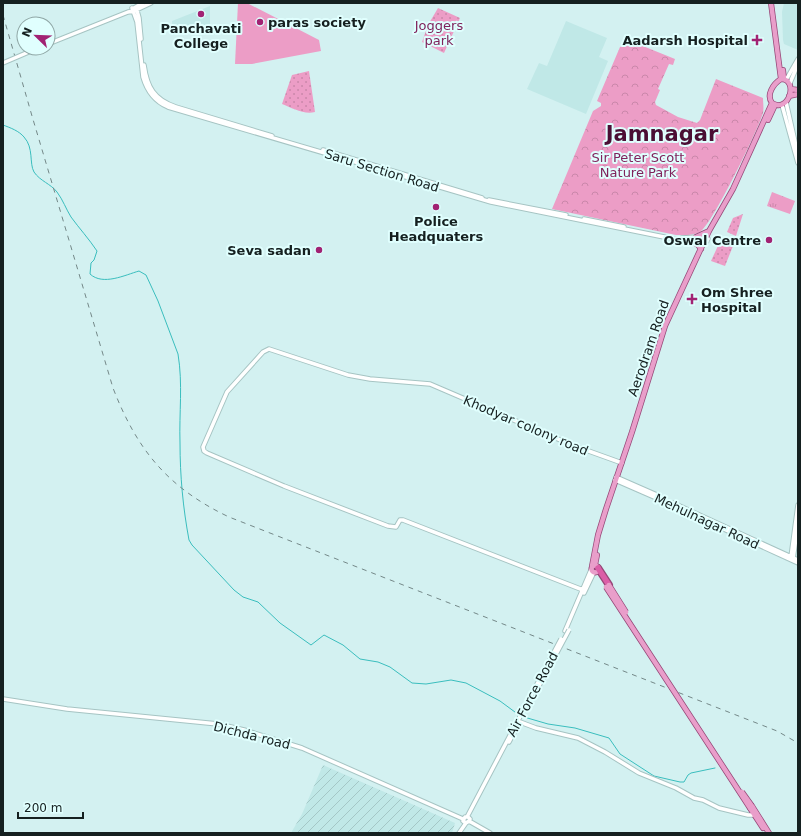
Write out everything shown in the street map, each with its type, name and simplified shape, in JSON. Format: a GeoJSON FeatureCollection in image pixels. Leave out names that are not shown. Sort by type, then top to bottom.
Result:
{"type":"FeatureCollection","features":[{"type":"Feature","properties":{"kind":"highway"},"geometry":{"type":"LineString","coordinates":[[594,569],[608,586]]}},
{"type":"Feature","properties":{"kind":"main road"},"geometry":{"type":"LineString","coordinates":[[772,3],[785,80],[791,88],[798,90]]}},
{"type":"Feature","properties":{"kind":"main road"},"geometry":{"type":"LineString","coordinates":[[785,80],[776,82],[772,89],[769,96],[773,104],[784,104],[789,96],[791,88]]}},
{"type":"Feature","properties":{"kind":"main road"},"geometry":{"type":"LineString","coordinates":[[789,96],[798,94]]}},
{"type":"Feature","properties":{"kind":"main road","name":"Aerodram Road"},"geometry":{"type":"LineString","coordinates":[[594,569],[598,535],[669,322],[709,231],[733,189],[773,104]]}},
{"type":"Feature","properties":{"kind":"main road","name":"Aerodram Road"},"geometry":{"type":"LineString","coordinates":[[622,463],[665,326],[701,249],[736,190],[773,104]]}},
{"type":"Feature","properties":{"kind":"main road"},"geometry":{"type":"LineString","coordinates":[[696,237],[709,231]]}},
{"type":"Feature","properties":{"kind":"main road"},"geometry":{"type":"LineString","coordinates":[[692,241],[701,249]]}},
{"type":"Feature","properties":{"kind":"main road"},"geometry":{"type":"LineString","coordinates":[[608,586],[769,833]]}},
{"type":"Feature","properties":{"kind":"main road"},"geometry":{"type":"LineString","coordinates":[[751,807],[754,815],[766,833]]}},
{"type":"Feature","properties":{"kind":"street"},"geometry":{"type":"LineString","coordinates":[[135,9],[143,3]]}},
{"type":"Feature","properties":{"kind":"street"},"geometry":{"type":"LineString","coordinates":[[56,41],[151,3]]}},
{"type":"Feature","properties":{"kind":"street","name":"Saru Section Road"},"geometry":{"type":"LineString","coordinates":[[135,9],[139,18],[146,80],[160,100],[168,104],[488,199],[677,238],[696,237],[706,240]]}},
{"type":"Feature","properties":{"kind":"street","name":"Saru Section Road"},"geometry":{"type":"LineString","coordinates":[[135,9],[145,84],[159,103],[168,107],[479,200],[674,239],[692,241],[706,240]]}},
{"type":"Feature","properties":{"kind":"street"},"geometry":{"type":"LineString","coordinates":[[3,63],[19,56]]}},
{"type":"Feature","properties":{"kind":"street"},"geometry":{"type":"LineString","coordinates":[[785,80],[798,59]]}},
{"type":"Feature","properties":{"kind":"street"},"geometry":{"type":"LineString","coordinates":[[785,80],[798,64]]}},
{"type":"Feature","properties":{"kind":"street"},"geometry":{"type":"LineString","coordinates":[[784,104],[798,155]]}},
{"type":"Feature","properties":{"kind":"street"},"geometry":{"type":"LineString","coordinates":[[784,104],[798,163]]}},
{"type":"Feature","properties":{"kind":"street","name":"Khodyar colony road"},"geometry":{"type":"LineString","coordinates":[[583,590],[403,520],[400,520],[396,527],[388,526],[274,482],[203,450],[204,444],[227,392],[267,349],[348,375],[370,379],[430,384],[572,445],[622,463]]}},
{"type":"Feature","properties":{"kind":"street","name":"Mehulnagar Road"},"geometry":{"type":"LineString","coordinates":[[616,479],[798,563]]}},
{"type":"Feature","properties":{"kind":"street"},"geometry":{"type":"LineString","coordinates":[[792,559],[798,505]]}},
{"type":"Feature","properties":{"kind":"street"},"geometry":{"type":"LineString","coordinates":[[792,559],[798,524]]}},
{"type":"Feature","properties":{"kind":"street","name":"Mehulnagar Road"},"geometry":{"type":"LineString","coordinates":[[792,559],[798,560]]}},
{"type":"Feature","properties":{"kind":"street","name":"Air Force Road"},"geometry":{"type":"LineString","coordinates":[[567,630],[583,590],[594,569]]}},
{"type":"Feature","properties":{"kind":"street","name":"Air Force Road"},"geometry":{"type":"LineString","coordinates":[[466,820],[567,630],[594,569]]}},
{"type":"Feature","properties":{"kind":"street","name":"Air Force Road"},"geometry":{"type":"LineString","coordinates":[[457,833],[466,820],[520,722],[545,672]]}},
{"type":"Feature","properties":{"kind":"street","name":"Dichda road"},"geometry":{"type":"LineString","coordinates":[[3,699],[67,709],[218,724],[235,728],[302,748],[466,820],[490,833]]}},
{"type":"Feature","properties":{"kind":"street"},"geometry":{"type":"LineString","coordinates":[[520,722],[536,728],[578,738],[605,752],[638,773],[676,788],[694,798],[703,800],[719,808],[754,815]]}},
{"type":"Feature","properties":{"kind":"shaded area"},"geometry":{"type":"Polygon","coordinates":[[[784,3],[798,3],[798,50],[784,44],[782,12],[784,3]]]}},
{"type":"Feature","properties":{"kind":"shaded area","name":"Panchavati College"},"geometry":{"type":"Polygon","coordinates":[[[210,6],[210,28],[173,35],[172,21],[210,6]]]}},
{"type":"Feature","properties":{"kind":"shaded area"},"geometry":{"type":"Polygon","coordinates":[[[566,21],[607,38],[599,57],[608,61],[586,114],[527,89],[539,63],[547,66],[566,21]]]}},
{"type":"Feature","properties":{"kind":"shaded area"},"geometry":{"type":"Polygon","coordinates":[[[323,765],[455,823],[452,833],[291,833],[302,814],[323,765]]]}},
{"type":"Feature","properties":{"kind":"green space","name":"paras society"},"geometry":{"type":"Polygon","coordinates":[[[238,3],[247,3],[319,40],[321,51],[252,64],[235,64],[238,3]]]}},
{"type":"Feature","properties":{"kind":"green space","name":"Joggers park"},"geometry":{"type":"Polygon","coordinates":[[[438,8],[460,18],[444,53],[422,42],[428,25],[438,8]]]}},
{"type":"Feature","properties":{"kind":"green space","name":"Sir Peter Scott Nature Park"},"geometry":{"type":"Polygon","coordinates":[[[628,40],[675,59],[673,65],[669,64],[658,89],[660,90],[655,102],[656,105],[678,117],[697,123],[700,120],[716,79],[763,98],[763,113],[744,156],[724,196],[706,226],[700,232],[688,235],[676,235],[552,209],[593,111],[601,106],[601,103],[597,101],[620,47],[626,45],[628,40]]]}},
{"type":"Feature","properties":{"kind":"green space"},"geometry":{"type":"Polygon","coordinates":[[[309,71],[315,112],[302,112],[282,104],[292,75],[309,71]]]}},
{"type":"Feature","properties":{"kind":"green space"},"geometry":{"type":"Polygon","coordinates":[[[772,192],[795,201],[790,214],[767,206],[772,192]]]}},
{"type":"Feature","properties":{"kind":"green space"},"geometry":{"type":"Polygon","coordinates":[[[743,214],[736,236],[727,232],[733,218],[743,214]]]}},
{"type":"Feature","properties":{"kind":"green space"},"geometry":{"type":"Polygon","coordinates":[[[722,237],[735,241],[725,266],[711,261],[722,237]]]}},
{"type":"Feature","properties":{"kind":"waterway"},"geometry":{"type":"LineString","coordinates":[[3,125],[17,131],[27,141],[34,172],[39,178],[57,192],[71,217],[97,251],[94,260],[91,263],[90,274],[101,279],[108,279],[121,277],[139,271],[146,275],[158,301],[178,354],[180,376],[181,480],[189,540],[192,545],[234,590],[243,597],[258,602],[280,623],[311,645],[324,635],[343,645],[360,659],[378,662],[390,667],[412,683],[426,684],[451,680],[466,683],[500,701],[519,715]]}},
{"type":"Feature","properties":{"kind":"waterway"},"geometry":{"type":"LineString","coordinates":[[524,717],[548,724],[575,728],[609,738],[620,754],[654,776],[684,782],[691,773],[715,768]]}},
{"type":"Feature","properties":{"kind":"railway"},"geometry":{"type":"LineString","coordinates":[[3,15],[113,388],[122,410],[144,448],[157,465],[172,480],[207,506],[229,517],[777,731],[798,743]]}},
{"type":"Feature","properties":{"kind":"place","name":"Panchavati College"},"geometry":{"type":"Point","coordinates":[201,14]}},
{"type":"Feature","properties":{"kind":"place","name":"paras society"},"geometry":{"type":"Point","coordinates":[260,22]}},
{"type":"Feature","properties":{"kind":"place","name":"Aadarsh Hospital"},"geometry":{"type":"Point","coordinates":[757,40]}},
{"type":"Feature","properties":{"kind":"place","name":"Police Headquaters"},"geometry":{"type":"Point","coordinates":[436,207]}},
{"type":"Feature","properties":{"kind":"place","name":"Oswal Centre"},"geometry":{"type":"Point","coordinates":[769,240]}},
{"type":"Feature","properties":{"kind":"place","name":"Seva sadan"},"geometry":{"type":"Point","coordinates":[319,250]}},
{"type":"Feature","properties":{"kind":"place","name":"Om Shree Hospital"},"geometry":{"type":"Point","coordinates":[692,299]}},
{"type":"Feature","properties":{"kind":"district","name":"Jamnagar"},"geometry":{"type":"Point","coordinates":[662,134]}}]}
